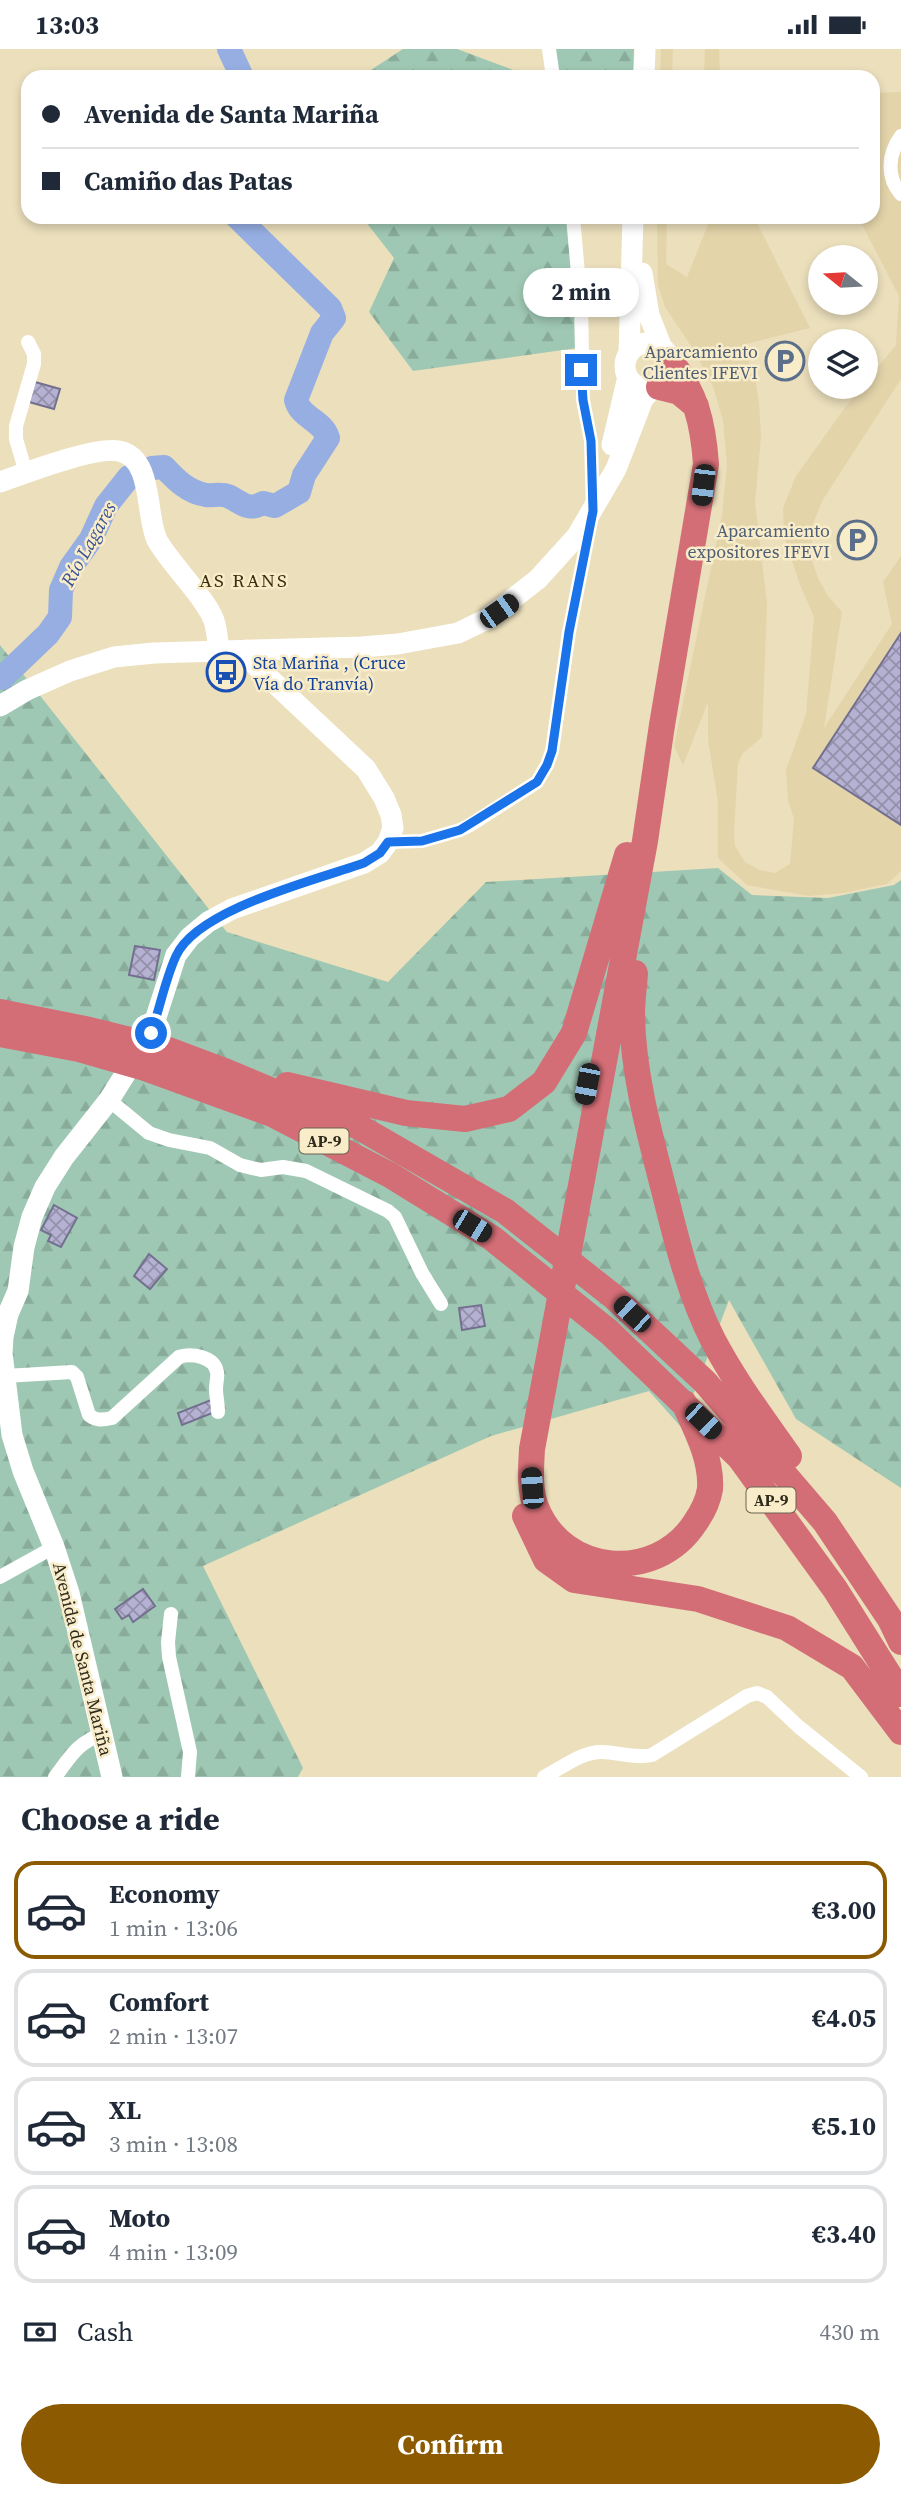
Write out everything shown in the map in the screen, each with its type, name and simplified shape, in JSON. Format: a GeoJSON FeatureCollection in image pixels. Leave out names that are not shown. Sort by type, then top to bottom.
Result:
{"type":"FeatureCollection","features":[{"type":"Feature","properties":{"kind":"highway"},"geometry":{"type":"LineString","coordinates":[[666,354],[692,391],[704,434],[706,464],[645,841],[532,1449],[531,1478],[536,1507],[564,1545],[593,1560],[624,1564],[658,1557],[691,1530],[704,1510],[710,1489],[703,1445],[684,1403]]}},
{"type":"Feature","properties":{"kind":"highway"},"geometry":{"type":"LineString","coordinates":[[655,388],[679,392],[696,406]]}},
{"type":"Feature","properties":{"kind":"highway"},"geometry":{"type":"LineString","coordinates":[[227,1072],[406,1113],[465,1119],[509,1109],[544,1082],[574,1033],[618,888],[662,725]]}},
{"type":"Feature","properties":{"kind":"highway"},"geometry":{"type":"LineString","coordinates":[[645,841],[643,903],[632,1015],[636,1061],[672,1222],[693,1292],[713,1339],[739,1386],[814,1492],[825,1522]]}},
{"type":"Feature","properties":{"kind":"highway"},"geometry":{"type":"LineString","coordinates":[[618,888],[592,1058],[520,1427],[517,1499],[546,1560],[574,1580],[698,1599],[788,1628],[852,1667],[901,1732]]}},
{"type":"Feature","properties":{"kind":"highway","name":"AP-9"},"geometry":{"type":"LineString","coordinates":[[0,1012],[90,1030],[154,1058],[272,1114],[390,1175],[492,1238],[610,1332],[740,1458],[835,1589],[901,1694]]}},
{"type":"Feature","properties":{"kind":"highway","name":"AP-9"},"geometry":{"type":"LineString","coordinates":[[0,1034],[227,1072],[359,1128],[505,1211],[614,1297],[705,1383],[825,1522],[890,1619],[901,1642]]}},
{"type":"Feature","properties":{"kind":"main road"},"geometry":{"type":"LineString","coordinates":[[644,70],[645,49]]}},
{"type":"Feature","properties":{"kind":"main road"},"geometry":{"type":"LineString","coordinates":[[604,488],[606,465],[628,377],[625,365],[629,353],[633,224]]}},
{"type":"Feature","properties":{"kind":"main road"},"geometry":{"type":"LineString","coordinates":[[0,706],[59,675],[114,657],[218,650],[398,644],[458,633],[487,619],[538,579],[577,536],[617,469],[643,399],[670,375],[666,354],[649,315],[644,291],[643,224]]}},
{"type":"Feature","properties":{"kind":"main road"},"geometry":{"type":"LineString","coordinates":[[629,353],[641,344],[649,343],[666,354]]}},
{"type":"Feature","properties":{"kind":"main road"},"geometry":{"type":"LineString","coordinates":[[628,377],[638,387],[655,388]]}},
{"type":"Feature","properties":{"kind":"main road"},"geometry":{"type":"LineString","coordinates":[[0,482],[107,450],[121,451],[130,456],[144,477],[150,522],[158,540],[215,621],[218,650]]}},
{"type":"Feature","properties":{"kind":"main road"},"geometry":{"type":"LineString","coordinates":[[247,650],[253,663],[366,769],[391,815],[393,828],[388,842]]}},
{"type":"Feature","properties":{"kind":"main road","name":"Avenida de Santa Mariña"},"geometry":{"type":"LineString","coordinates":[[112,1777],[69,1593],[12,1435],[2,1353],[3,1337],[8,1314],[18,1291],[24,1247],[32,1217],[64,1157],[109,1100],[151,1033],[176,955],[190,937],[208,922],[232,909],[364,863],[380,853],[388,842]]}},
{"type":"Feature","properties":{"kind":"street"},"geometry":{"type":"LineString","coordinates":[[550,49],[552,70]]}},
{"type":"Feature","properties":{"kind":"street"},"geometry":{"type":"LineString","coordinates":[[901,137],[890,158],[891,174],[901,194]]}},
{"type":"Feature","properties":{"kind":"street"},"geometry":{"type":"LineString","coordinates":[[388,842],[422,841],[460,830],[537,782],[552,751],[569,632],[593,511],[591,441],[583,400],[581,307],[574,224]]}},
{"type":"Feature","properties":{"kind":"street"},"geometry":{"type":"LineString","coordinates":[[26,473],[16,439],[16,426],[34,364],[34,355],[28,342]]}},
{"type":"Feature","properties":{"kind":"street"},"geometry":{"type":"LineString","coordinates":[[109,1100],[149,1133],[169,1140],[210,1147],[240,1165],[261,1170],[283,1167],[306,1171],[388,1211],[394,1216],[422,1273],[441,1304]]}},
{"type":"Feature","properties":{"kind":"street"},"geometry":{"type":"LineString","coordinates":[[5,1376],[72,1372],[77,1377],[89,1415],[103,1420],[112,1418],[179,1357],[188,1354],[203,1357],[214,1365],[218,1373],[218,1412]]}},
{"type":"Feature","properties":{"kind":"street"},"geometry":{"type":"LineString","coordinates":[[0,1577],[54,1547]]}},
{"type":"Feature","properties":{"kind":"street"},"geometry":{"type":"LineString","coordinates":[[171,1614],[169,1657],[190,1752],[188,1777]]}},
{"type":"Feature","properties":{"kind":"street"},"geometry":{"type":"LineString","coordinates":[[544,1777],[586,1754],[602,1752],[637,1758],[652,1755],[747,1696],[757,1693],[767,1697],[799,1727],[862,1777]]}},
{"type":"Feature","properties":{"kind":"street"},"geometry":{"type":"LineString","coordinates":[[55,1777],[78,1747],[102,1734]]}},
{"type":"Feature","properties":{"kind":"shaded area"},"geometry":{"type":"Polygon","coordinates":[[[661,49],[673,49],[672,70],[660,70],[661,49]]]}},
{"type":"Feature","properties":{"kind":"shaded area"},"geometry":{"type":"Polygon","coordinates":[[[705,49],[719,49],[720,70],[704,70],[705,49]]]}},
{"type":"Feature","properties":{"kind":"shaded area"},"geometry":{"type":"Polygon","coordinates":[[[901,92],[901,379],[822,501],[813,524],[811,558],[828,596],[842,612],[824,728],[892,624],[883,582],[901,556],[901,871],[887,884],[843,893],[809,896],[747,885],[718,858],[718,802],[708,740],[708,702],[683,765],[674,746],[722,515],[727,464],[723,421],[713,386],[695,352],[665,307],[658,285],[657,224],[667,224],[666,264],[687,277],[708,224],[758,224],[810,328],[742,345],[755,377],[759,403],[761,437],[755,502],[767,604],[762,737],[742,754],[738,764],[734,831],[735,846],[745,862],[760,870],[775,873],[790,864],[794,819],[788,800],[786,770],[806,714],[814,617],[784,536],[783,508],[796,476],[852,399],[878,399],[878,367],[896,345],[899,296],[878,256],[878,245],[873,245],[862,224],[880,224],[880,93],[901,92]]]}},
{"type":"Feature","properties":{"kind":"green space"},"geometry":{"type":"Polygon","coordinates":[[[403,49],[457,49],[513,70],[371,70],[403,49]]]}},
{"type":"Feature","properties":{"kind":"green space"},"geometry":{"type":"Polygon","coordinates":[[[553,49],[634,49],[633,70],[556,70],[553,49]]]}},
{"type":"Feature","properties":{"kind":"green space"},"geometry":{"type":"Polygon","coordinates":[[[367,224],[575,224],[584,347],[413,371],[369,312],[394,258],[367,224]]]}},
{"type":"Feature","properties":{"kind":"green space"},"geometry":{"type":"Polygon","coordinates":[[[0,645],[227,932],[388,982],[486,882],[718,868],[752,895],[828,898],[894,885],[901,880],[901,1488],[796,1419],[729,1300],[681,1427],[649,1391],[491,1436],[203,1566],[303,1768],[298,1777],[0,1777],[0,645]]]}},
{"type":"Feature","properties":{"kind":"building"},"geometry":{"type":"Polygon","coordinates":[[[35,382],[60,389],[54,409],[29,402],[35,382]]]}},
{"type":"Feature","properties":{"kind":"building"},"geometry":{"type":"Polygon","coordinates":[[[901,633],[901,825],[813,768],[901,633]]]}},
{"type":"Feature","properties":{"kind":"building"},"geometry":{"type":"Polygon","coordinates":[[[135,946],[160,950],[154,980],[129,975],[135,946]]]}},
{"type":"Feature","properties":{"kind":"building"},"geometry":{"type":"Polygon","coordinates":[[[54,1205],[77,1218],[61,1247],[48,1241],[51,1235],[41,1230],[54,1205]]]}},
{"type":"Feature","properties":{"kind":"building"},"geometry":{"type":"Polygon","coordinates":[[[149,1254],[167,1269],[150,1289],[134,1276],[149,1254]]]}},
{"type":"Feature","properties":{"kind":"building"},"geometry":{"type":"Polygon","coordinates":[[[481,1305],[485,1326],[462,1330],[459,1308],[481,1305]]]}},
{"type":"Feature","properties":{"kind":"building"},"geometry":{"type":"Polygon","coordinates":[[[211,1400],[215,1412],[182,1425],[178,1413],[211,1400]]]}},
{"type":"Feature","properties":{"kind":"building"},"geometry":{"type":"Polygon","coordinates":[[[143,1589],[155,1606],[133,1622],[129,1615],[122,1619],[115,1609],[143,1589]]]}},
{"type":"Feature","properties":{"kind":"waterway","name":"Río Lagares"},"geometry":{"type":"LineString","coordinates":[[229,49],[239,70]]}},
{"type":"Feature","properties":{"kind":"waterway","name":"Río Lagares"},"geometry":{"type":"LineString","coordinates":[[152,468],[164,467],[183,485],[200,493],[225,495],[253,507],[263,503],[275,506],[299,492],[304,475],[328,438],[321,427],[302,411],[296,400],[322,333],[334,318],[330,308],[244,224]]}},
{"type":"Feature","properties":{"kind":"waterway","name":"Río Lagares"},"geometry":{"type":"LineString","coordinates":[[2,678],[48,634],[60,617],[61,590],[71,567],[91,539],[106,506],[129,477]]}},
{"type":"Feature","properties":{"kind":"place","name":"Aparcamiento Clientes IFEVI"},"geometry":{"type":"Point","coordinates":[785,361]}},
{"type":"Feature","properties":{"kind":"place","name":"Aparcamiento expositores IFEVI"},"geometry":{"type":"Point","coordinates":[857,540]}},
{"type":"Feature","properties":{"kind":"place","name":"Sta Mariña , (Cruce Vía do Tranvía)"},"geometry":{"type":"Point","coordinates":[226,672]}},
{"type":"Feature","properties":{"kind":"district","name":"AS RANS"},"geometry":{"type":"Point","coordinates":[244,580]}},
{"type":"Feature","properties":{"kind":"route"},"geometry":{"type":"LineString","coordinates":[[151,1033],[176,955],[190,937],[208,922],[232,909],[364,863],[380,853],[388,842],[422,841],[460,830],[537,782],[543,773],[552,751],[569,632],[593,511],[591,441],[583,400],[581,370]]}}]}
